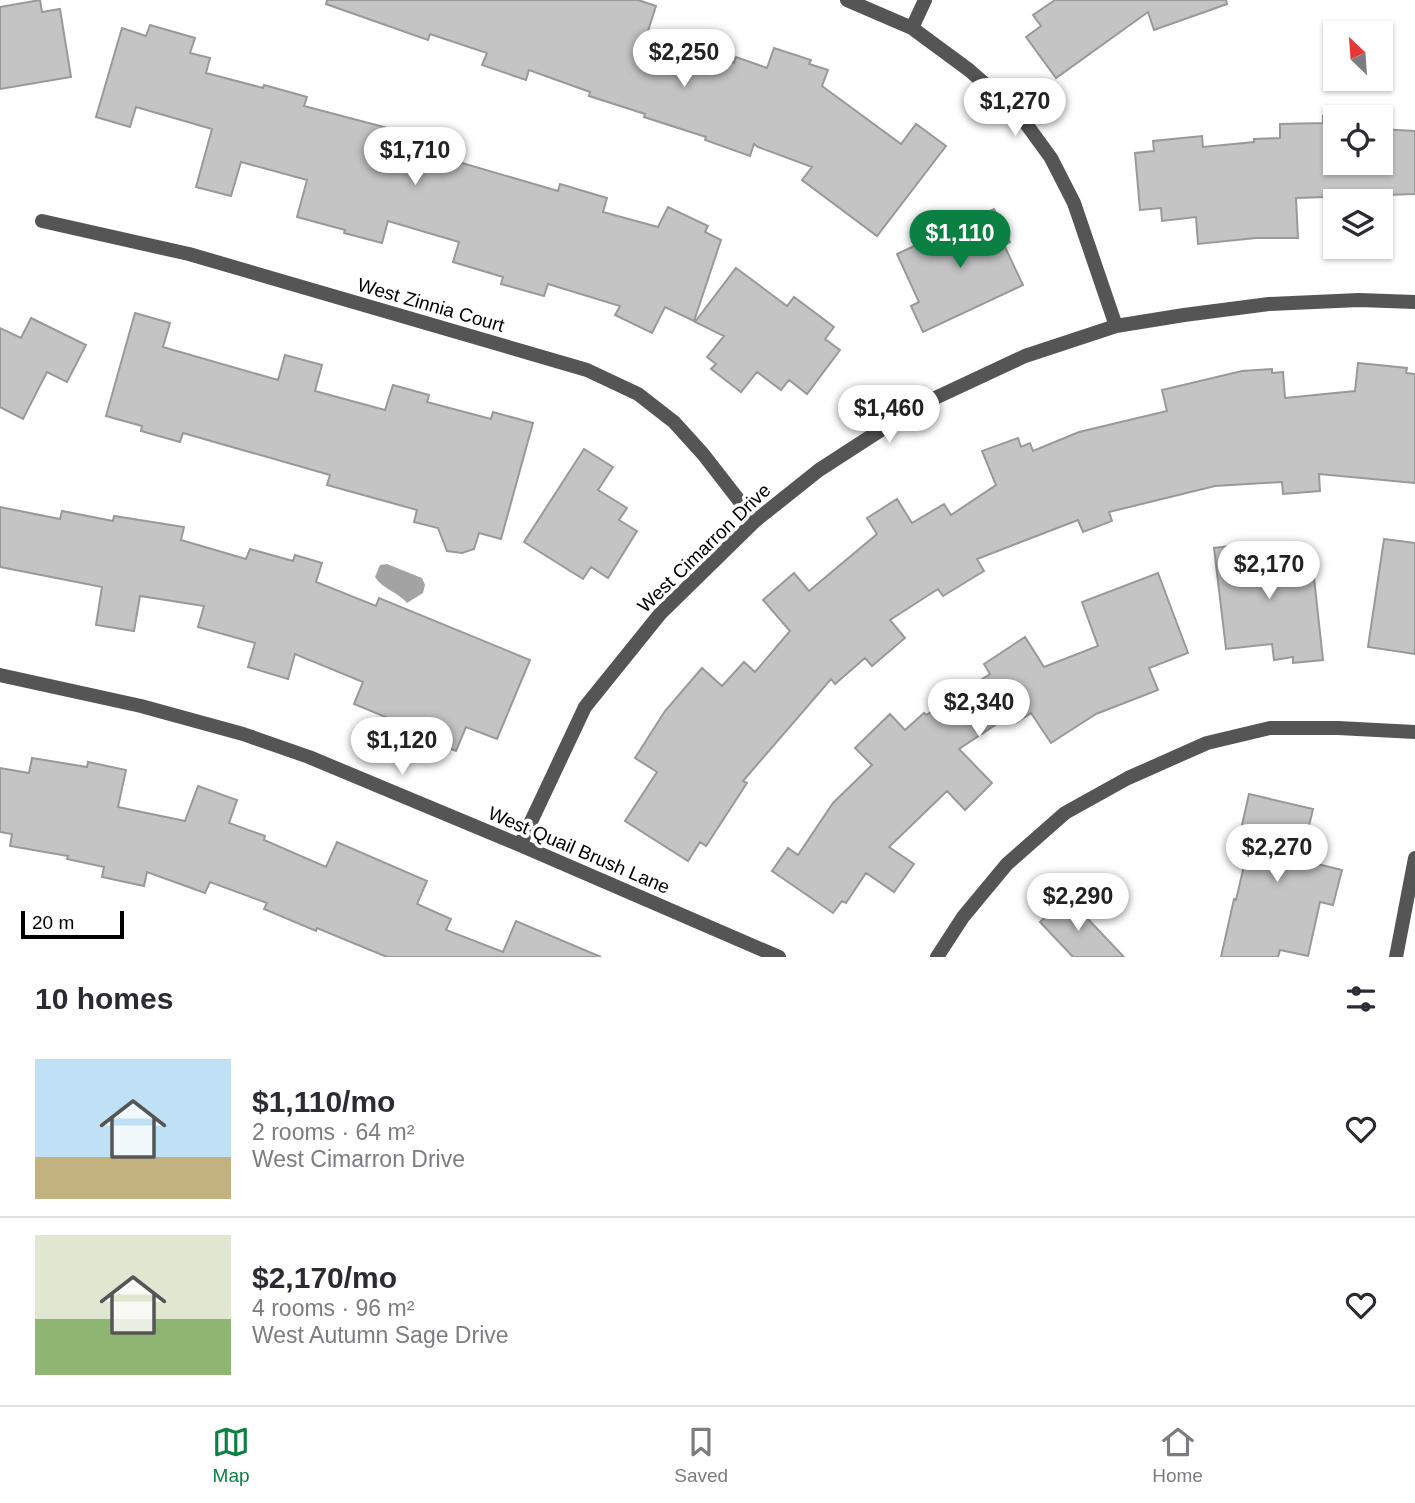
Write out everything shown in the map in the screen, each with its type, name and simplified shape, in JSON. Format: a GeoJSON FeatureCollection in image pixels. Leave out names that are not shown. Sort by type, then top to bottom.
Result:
{"type":"FeatureCollection","features":[{"type":"Feature","properties":{"kind":"street"},"geometry":{"type":"LineString","coordinates":[[847,0],[912,29],[969,70],[1019,114],[1051,158],[1074,203],[1116,327]]}},
{"type":"Feature","properties":{"kind":"street"},"geometry":{"type":"LineString","coordinates":[[912,29],[925,0]]}},
{"type":"Feature","properties":{"kind":"street","name":"West Zinnia Court"},"geometry":{"type":"LineString","coordinates":[[42,220],[189,254],[587,370],[638,394],[674,422],[703,454],[755,521]]}},
{"type":"Feature","properties":{"kind":"street","name":"West Cimarron Drive"},"geometry":{"type":"LineString","coordinates":[[520,845],[585,707],[660,614],[755,521],[819,470],[918,406],[1025,356],[1116,327],[1269,304],[1359,300],[1415,302]]}},
{"type":"Feature","properties":{"kind":"street","name":"West Quail Brush Lane"},"geometry":{"type":"LineString","coordinates":[[0,676],[141,706],[243,734],[309,757],[779,957]]}},
{"type":"Feature","properties":{"kind":"street"},"geometry":{"type":"LineString","coordinates":[[937,957],[963,916],[1007,864],[1065,813],[1128,778],[1207,743],[1270,728],[1338,727],[1415,733]]}},
{"type":"Feature","properties":{"kind":"street"},"geometry":{"type":"LineString","coordinates":[[1396,957],[1415,858]]}},
{"type":"Feature","properties":{"kind":"shaded area"},"geometry":{"type":"Polygon","coordinates":[[[387,564],[422,578],[425,585],[423,593],[407,603],[382,585],[375,577],[380,565],[387,564]]]}},
{"type":"Feature","properties":{"kind":"building"},"geometry":{"type":"Polygon","coordinates":[[[40,0],[42,12],[60,9],[71,77],[0,89],[0,7],[40,0]]]}},
{"type":"Feature","properties":{"kind":"building"},"geometry":{"type":"Polygon","coordinates":[[[327,0],[638,0],[656,6],[647,34],[734,63],[736,57],[767,68],[774,48],[811,60],[809,64],[828,70],[822,86],[901,144],[916,124],[946,146],[877,236],[802,180],[812,167],[754,144],[750,156],[705,140],[706,137],[644,117],[645,114],[589,96],[590,92],[529,70],[526,80],[482,65],[487,53],[430,34],[428,40],[326,4],[327,0]]]}},
{"type":"Feature","properties":{"kind":"building"},"geometry":{"type":"Polygon","coordinates":[[[1055,0],[1226,0],[1227,4],[1154,30],[1148,12],[1056,78],[1026,37],[1041,26],[1033,15],[1055,0]]]}},
{"type":"Feature","properties":{"kind":"building"},"geometry":{"type":"Polygon","coordinates":[[[150,25],[195,38],[190,53],[210,58],[206,73],[307,97],[304,106],[418,136],[414,149],[558,191],[560,184],[607,198],[603,212],[658,227],[668,207],[708,226],[705,232],[721,240],[694,321],[665,307],[652,333],[615,315],[620,306],[548,284],[544,296],[501,284],[503,277],[453,262],[459,242],[388,221],[382,243],[297,217],[307,180],[241,162],[231,196],[196,187],[212,129],[136,107],[130,127],[96,117],[122,28],[146,36],[150,25]]]}},
{"type":"Feature","properties":{"kind":"building"},"geometry":{"type":"Polygon","coordinates":[[[1323,123],[1323,175],[1393,175],[1393,130],[1415,131],[1415,194],[1393,195],[1393,189],[1323,189],[1323,197],[1296,198],[1298,238],[1256,238],[1198,244],[1196,217],[1162,221],[1161,208],[1140,210],[1135,153],[1154,151],[1153,141],[1202,136],[1203,147],[1254,142],[1254,139],[1280,138],[1280,124],[1323,123]]]}},
{"type":"Feature","properties":{"kind":"building"},"geometry":{"type":"Polygon","coordinates":[[[994,209],[1010,242],[1004,245],[1023,285],[923,332],[911,306],[919,302],[897,254],[994,209]]]}},
{"type":"Feature","properties":{"kind":"building"},"geometry":{"type":"Polygon","coordinates":[[[736,268],[787,306],[794,297],[834,327],[825,339],[840,350],[807,394],[789,380],[781,390],[757,372],[741,392],[711,369],[716,364],[707,357],[724,336],[695,322],[736,268]]]}},
{"type":"Feature","properties":{"kind":"building"},"geometry":{"type":"Polygon","coordinates":[[[135,313],[170,323],[163,347],[278,380],[285,355],[322,365],[315,391],[385,410],[393,385],[429,395],[427,402],[491,419],[493,412],[533,423],[501,539],[479,533],[474,549],[462,553],[447,551],[438,528],[414,522],[417,510],[327,485],[330,475],[183,433],[180,442],[141,431],[142,426],[106,416],[135,313]]]}},
{"type":"Feature","properties":{"kind":"building"},"geometry":{"type":"Polygon","coordinates":[[[31,318],[86,345],[67,382],[47,372],[23,419],[0,407],[0,328],[21,338],[31,318]]]}},
{"type":"Feature","properties":{"kind":"building"},"geometry":{"type":"Polygon","coordinates":[[[1358,363],[1407,368],[1406,373],[1415,374],[1415,483],[1319,474],[1320,491],[1283,494],[1282,482],[1215,486],[1109,512],[1112,521],[1083,532],[1078,520],[977,559],[984,571],[943,596],[938,589],[890,620],[905,638],[872,666],[865,658],[835,684],[831,679],[743,781],[747,783],[706,846],[700,842],[688,861],[625,821],[657,772],[635,758],[665,711],[702,668],[722,686],[744,662],[755,672],[790,631],[763,600],[794,573],[809,591],[877,534],[867,518],[897,499],[912,523],[944,504],[951,515],[996,485],[982,451],[1018,438],[1021,447],[1030,443],[1033,451],[1079,432],[1167,411],[1162,390],[1242,371],[1272,369],[1272,373],[1283,372],[1285,398],[1355,391],[1358,363]]]}},
{"type":"Feature","properties":{"kind":"building"},"geometry":{"type":"Polygon","coordinates":[[[584,449],[613,467],[598,490],[627,508],[619,520],[637,531],[608,578],[591,567],[583,579],[524,542],[584,449]]]}},
{"type":"Feature","properties":{"kind":"building"},"geometry":{"type":"Polygon","coordinates":[[[0,507],[60,519],[62,511],[113,521],[114,516],[184,527],[181,540],[246,559],[250,549],[293,561],[295,555],[322,563],[316,582],[376,606],[379,598],[530,660],[497,739],[466,727],[456,751],[408,731],[410,727],[354,704],[363,682],[295,654],[288,679],[248,667],[255,643],[198,627],[204,606],[140,596],[134,631],[96,625],[102,587],[0,567],[0,507]]]}},
{"type":"Feature","properties":{"kind":"building"},"geometry":{"type":"Polygon","coordinates":[[[1384,539],[1415,543],[1415,654],[1368,647],[1384,539]]]}},
{"type":"Feature","properties":{"kind":"building"},"geometry":{"type":"Polygon","coordinates":[[[1265,542],[1266,549],[1287,547],[1287,553],[1311,550],[1323,660],[1293,663],[1293,657],[1274,660],[1272,644],[1226,649],[1214,548],[1265,542]]]}},
{"type":"Feature","properties":{"kind":"building"},"geometry":{"type":"Polygon","coordinates":[[[1158,573],[1188,653],[1149,668],[1158,690],[1096,714],[1051,743],[1031,713],[1017,722],[1012,714],[959,749],[992,783],[965,810],[947,791],[889,847],[914,864],[894,892],[866,873],[846,903],[842,901],[833,913],[772,871],[788,848],[798,855],[833,803],[872,765],[855,748],[890,714],[905,730],[924,713],[926,715],[990,674],[984,664],[1025,637],[1044,667],[1098,646],[1082,602],[1158,573]]]}},
{"type":"Feature","properties":{"kind":"building"},"geometry":{"type":"Polygon","coordinates":[[[32,758],[87,767],[88,762],[126,770],[118,807],[185,821],[198,786],[237,800],[229,823],[265,836],[264,840],[326,867],[337,842],[427,881],[417,904],[451,919],[446,930],[503,952],[516,921],[601,957],[387,957],[264,909],[267,903],[210,882],[205,893],[147,872],[144,886],[102,877],[104,867],[67,859],[68,856],[10,846],[12,834],[0,832],[0,768],[29,773],[32,758]]]}},
{"type":"Feature","properties":{"kind":"building"},"geometry":{"type":"Polygon","coordinates":[[[1249,794],[1313,809],[1301,860],[1342,870],[1333,905],[1320,902],[1308,956],[1280,950],[1278,957],[1221,957],[1250,840],[1239,838],[1249,794]]]}},
{"type":"Feature","properties":{"kind":"building"},"geometry":{"type":"Polygon","coordinates":[[[1067,897],[1124,957],[1073,957],[1040,922],[1067,897]]]}}]}
